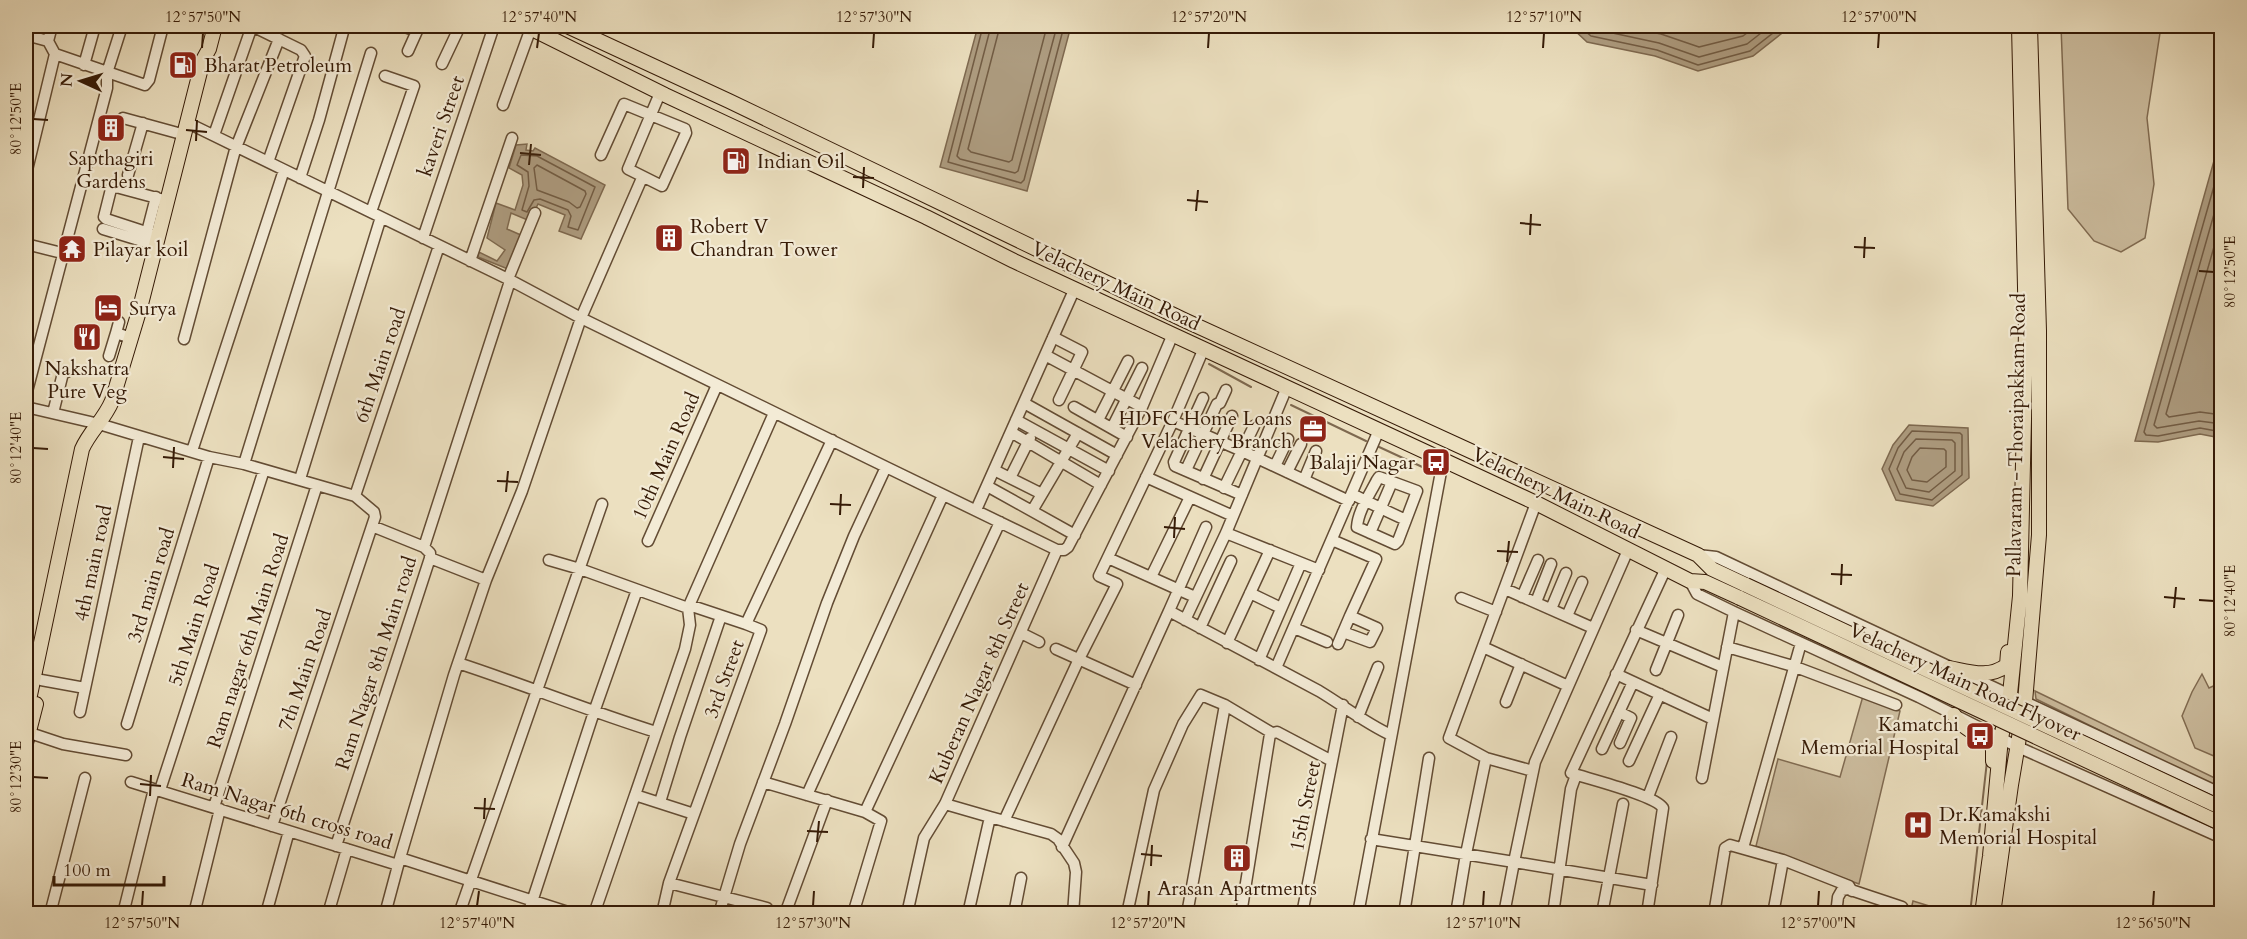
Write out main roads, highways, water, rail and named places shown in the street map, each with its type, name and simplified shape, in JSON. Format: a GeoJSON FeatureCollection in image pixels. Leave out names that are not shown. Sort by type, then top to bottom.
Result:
{"type":"FeatureCollection","features":[{"type":"Feature","properties":{"kind":"main road"},"geometry":{"type":"LineString","coordinates":[[203,60],[201,45],[206,26]]}},
{"type":"Feature","properties":{"kind":"main road"},"geometry":{"type":"LineString","coordinates":[[28,738],[29,705],[78,462],[90,432],[106,415],[112,401],[131,338],[162,199],[186,129],[203,60],[209,49],[215,26]]}},
{"type":"Feature","properties":{"kind":"main road","name":"Velachery Main Road"},"geometry":{"type":"LineString","coordinates":[[567,26],[752,112],[1184,320],[1698,555]]}},
{"type":"Feature","properties":{"kind":"main road","name":"Pallavaram - Thoraipakkam Road"},"geometry":{"type":"LineString","coordinates":[[2019,26],[2026,84],[2038,542],[2022,596]]}},
{"type":"Feature","properties":{"kind":"main road","name":"Pallavaram - Thoraipakkam Road"},"geometry":{"type":"LineString","coordinates":[[2026,84],[2030,26]]}},
{"type":"Feature","properties":{"kind":"main road","name":"Velachery Main Road"},"geometry":{"type":"LineString","coordinates":[[528,27],[662,94],[1536,503],[1690,581]]}},
{"type":"Feature","properties":{"kind":"main road"},"geometry":{"type":"LineString","coordinates":[[743,131],[752,112]]}},
{"type":"Feature","properties":{"kind":"main road","name":"Pallavaram - Thoraipakkam Road"},"geometry":{"type":"LineString","coordinates":[[1982,914],[2001,738],[2010,694],[2020,620],[2021,541],[2032,325]]}},
{"type":"Feature","properties":{"kind":"main road"},"geometry":{"type":"LineString","coordinates":[[29,705],[41,680],[85,462],[97,427]]}},
{"type":"Feature","properties":{"kind":"main road"},"geometry":{"type":"LineString","coordinates":[[1565,518],[1574,498]]}},
{"type":"Feature","properties":{"kind":"main road","name":"Velachery Main Road Flyover"},"geometry":{"type":"LineString","coordinates":[[1698,555],[1712,569],[1743,591],[2222,824]]}},
{"type":"Feature","properties":{"kind":"main road","name":"Velachery Main Road Flyover"},"geometry":{"type":"LineString","coordinates":[[1690,581],[1743,591],[2222,808]]}},
{"type":"Feature","properties":{"kind":"main road"},"geometry":{"type":"LineString","coordinates":[[1949,668],[1979,674],[1997,672],[2007,665],[2020,620]]}},
{"type":"Feature","properties":{"kind":"main road","name":"Pallavaram - Thoraipakkam Road"},"geometry":{"type":"LineString","coordinates":[[1993,914],[2025,702],[2020,620]]}},
{"type":"Feature","properties":{"kind":"main road"},"geometry":{"type":"LineString","coordinates":[[1954,715],[1956,721],[1981,736],[1993,747],[1987,828],[1992,837]]}},
{"type":"Feature","properties":{"kind":"water"},"geometry":{"type":"Polygon","coordinates":[[[978,26],[1071,26],[1027,191],[940,167],[978,26]]]}},
{"type":"Feature","properties":{"kind":"water"},"geometry":{"type":"Polygon","coordinates":[[[1570,26],[1791,26],[1753,56],[1698,71],[1655,56],[1587,42],[1570,26]]]}},
{"type":"Feature","properties":{"kind":"water"},"geometry":{"type":"Polygon","coordinates":[[[2221,136],[2221,438],[2200,434],[2158,442],[2135,441],[2221,136]]]}},
{"type":"Feature","properties":{"kind":"water"},"geometry":{"type":"Polygon","coordinates":[[[527,144],[526,150],[533,151],[535,148],[605,185],[581,239],[559,231],[565,215],[538,204],[530,221],[511,213],[507,229],[523,236],[508,269],[478,257],[479,252],[497,261],[505,250],[487,238],[496,203],[515,210],[523,185],[522,175],[509,168],[516,145],[527,144]]]}},
{"type":"Feature","properties":{"kind":"water"},"geometry":{"type":"Polygon","coordinates":[[[1909,425],[1968,428],[1969,478],[1933,506],[1896,500],[1882,469],[1893,445],[1909,425]]]}},
{"type":"Feature","properties":{"kind":"waterway"},"geometry":{"type":"LineString","coordinates":[[1209,364],[1251,387]]}},
{"type":"Feature","properties":{"kind":"waterway"},"geometry":{"type":"LineString","coordinates":[[1291,405],[1366,441]]}},
{"type":"Feature","properties":{"kind":"waterway"},"geometry":{"type":"LineString","coordinates":[[1377,446],[1431,471]]}},
{"type":"Feature","properties":{"kind":"waterway"},"geometry":{"type":"LineString","coordinates":[[1943,717],[1951,721]]}},
{"type":"Feature","properties":{"kind":"waterway"},"geometry":{"type":"LineString","coordinates":[[1970,914],[1987,761]]}},
{"type":"Feature","properties":{"kind":"place","name":"Bharat Petroleum"},"geometry":{"type":"Point","coordinates":[183,65]}},
{"type":"Feature","properties":{"kind":"place","name":"Sapthagiri Gardens"},"geometry":{"type":"Point","coordinates":[111,128]}},
{"type":"Feature","properties":{"kind":"place","name":"Indian Oil"},"geometry":{"type":"Point","coordinates":[736,161]}},
{"type":"Feature","properties":{"kind":"place","name":"Robert V Chandran Tower"},"geometry":{"type":"Point","coordinates":[669,238]}},
{"type":"Feature","properties":{"kind":"place","name":"Pilayar koil"},"geometry":{"type":"Point","coordinates":[72,249]}},
{"type":"Feature","properties":{"kind":"place","name":"Surya"},"geometry":{"type":"Point","coordinates":[108,308]}},
{"type":"Feature","properties":{"kind":"place","name":"Nakshatra Pure Veg"},"geometry":{"type":"Point","coordinates":[87,337]}},
{"type":"Feature","properties":{"kind":"place","name":"HDFC Home Loans Velachery Branch"},"geometry":{"type":"Point","coordinates":[1313,429]}},
{"type":"Feature","properties":{"kind":"place","name":"Balaji Nagar"},"geometry":{"type":"Point","coordinates":[1436,462]}},
{"type":"Feature","properties":{"kind":"place","name":"Kamatchi Memorial Hospital"},"geometry":{"type":"Point","coordinates":[1980,736]}},
{"type":"Feature","properties":{"kind":"place","name":"Dr.Kamakshi Memorial Hospital"},"geometry":{"type":"Point","coordinates":[1918,825]}},
{"type":"Feature","properties":{"kind":"place","name":"Arasan Apartments"},"geometry":{"type":"Point","coordinates":[1237,858]}}]}
